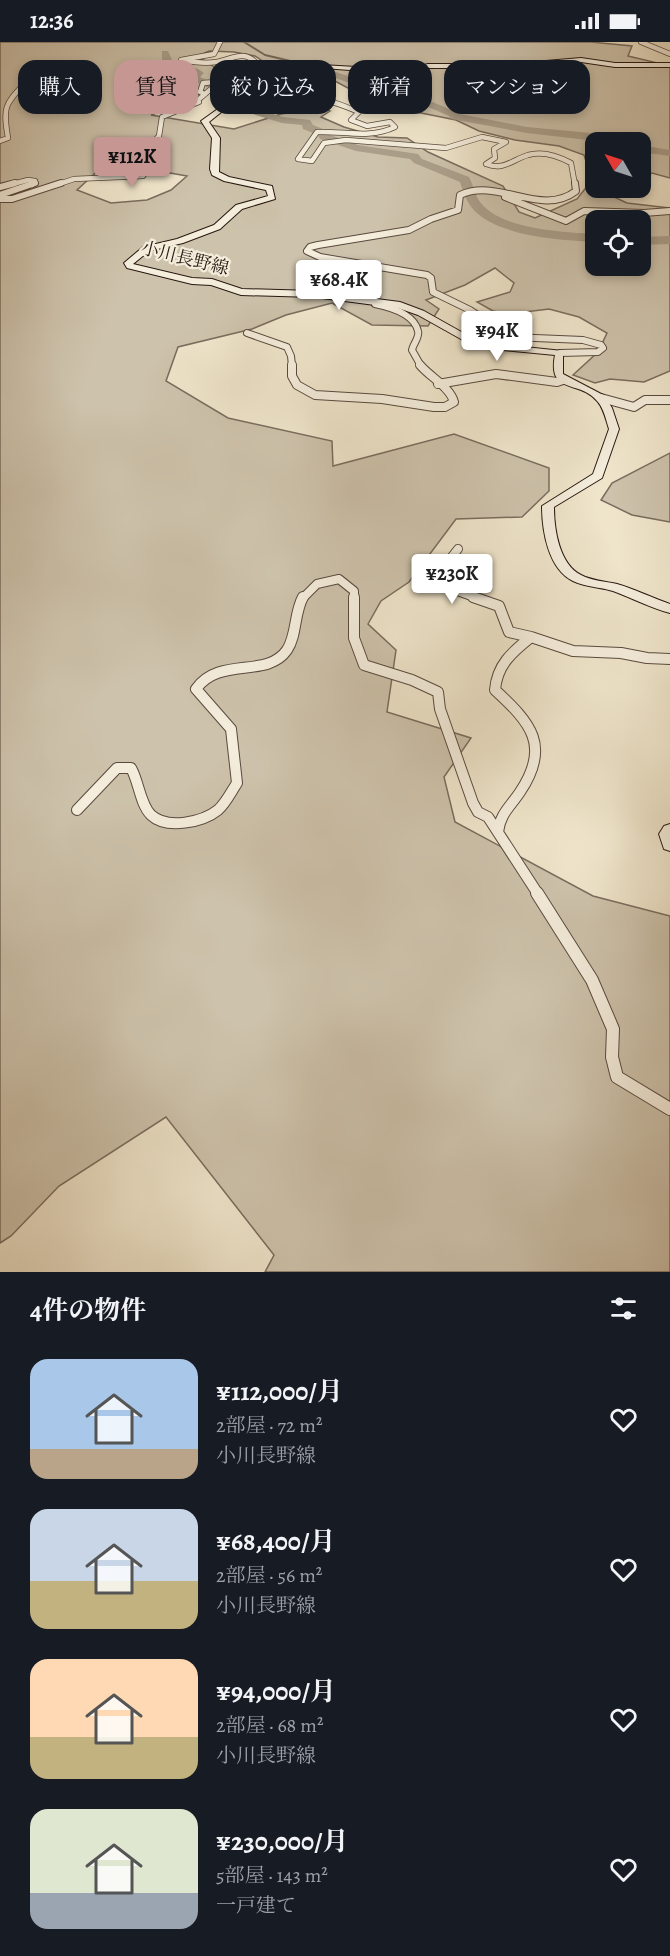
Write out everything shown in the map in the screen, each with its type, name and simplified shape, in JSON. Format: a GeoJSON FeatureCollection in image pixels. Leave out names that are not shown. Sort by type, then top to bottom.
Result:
{"type":"FeatureCollection","features":[{"type":"Feature","properties":{"kind":"main road"},"geometry":{"type":"LineString","coordinates":[[336,66],[391,72],[409,71],[428,66],[456,66],[487,73],[498,73],[511,66],[581,60],[615,65],[670,65]]}},
{"type":"Feature","properties":{"kind":"main road","name":"小川長野線"},"geometry":{"type":"LineString","coordinates":[[214,114],[205,122],[215,134],[218,146],[213,166],[215,173],[227,179],[269,188],[272,197],[239,207],[218,227],[146,249],[128,263],[130,266],[192,281],[212,282],[241,292],[314,294],[408,308],[471,341],[486,346],[560,352]]}},
{"type":"Feature","properties":{"kind":"main road"},"geometry":{"type":"LineString","coordinates":[[560,352],[558,375],[563,380],[601,398],[614,429],[598,476],[548,506],[547,517],[552,539],[569,573],[670,609]]}},
{"type":"Feature","properties":{"kind":"main road"},"geometry":{"type":"LineString","coordinates":[[670,830],[667,834],[670,845]]}},
{"type":"Feature","properties":{"kind":"street"},"geometry":{"type":"LineString","coordinates":[[205,94],[200,92],[203,83],[243,80],[254,74],[257,69],[256,62],[244,55],[209,63],[181,60],[214,54],[220,42]]}},
{"type":"Feature","properties":{"kind":"street"},"geometry":{"type":"LineString","coordinates":[[641,42],[670,54]]}},
{"type":"Feature","properties":{"kind":"street"},"geometry":{"type":"LineString","coordinates":[[0,141],[9,138],[4,113],[11,98],[18,90]]}},
{"type":"Feature","properties":{"kind":"street"},"geometry":{"type":"LineString","coordinates":[[0,197],[12,200],[74,179],[143,176],[152,163],[146,160],[144,151],[147,145],[159,136],[162,117],[199,102],[198,100],[210,92]]}},
{"type":"Feature","properties":{"kind":"street"},"geometry":{"type":"LineString","coordinates":[[336,106],[359,112],[351,120],[367,126],[390,122],[395,127],[386,132],[376,133],[337,130],[317,132],[299,157],[299,161],[312,161],[324,143],[342,140],[446,148],[487,137],[506,142],[494,149],[495,158],[486,165],[502,167],[535,154],[566,160],[572,165],[576,191],[568,198],[548,201],[484,188],[464,192],[460,195],[458,210],[430,219],[409,230],[310,246],[307,251],[320,257],[427,275],[431,278],[433,292],[469,310],[495,329],[515,338],[586,340],[601,345],[603,348],[598,352],[560,352]]}},
{"type":"Feature","properties":{"kind":"street"},"geometry":{"type":"LineString","coordinates":[[0,187],[28,180],[35,181],[35,184],[0,197]]}},
{"type":"Feature","properties":{"kind":"street"},"geometry":{"type":"LineString","coordinates":[[477,190],[516,200],[566,221],[584,211],[644,213],[670,211]]}},
{"type":"Feature","properties":{"kind":"street"},"geometry":{"type":"LineString","coordinates":[[247,333],[287,347],[292,356],[292,379],[297,386],[317,394],[336,398],[379,398],[440,408],[454,402],[452,394],[431,379],[413,351],[412,345],[418,335],[417,329],[408,316],[396,308],[373,304],[371,301]]}},
{"type":"Feature","properties":{"kind":"street"},"geometry":{"type":"LineString","coordinates":[[438,384],[476,376],[494,375],[556,382],[563,380]]}},
{"type":"Feature","properties":{"kind":"street"},"geometry":{"type":"LineString","coordinates":[[601,398],[634,407],[645,400],[670,400]]}},
{"type":"Feature","properties":{"kind":"street"},"geometry":{"type":"LineString","coordinates":[[458,549],[432,582],[499,606],[509,632],[573,651],[621,653],[647,658],[670,659]]}},
{"type":"Feature","properties":{"kind":"street"},"geometry":{"type":"LineString","coordinates":[[77,810],[117,768],[123,766],[131,768],[136,776],[146,807],[156,819],[177,823],[210,815],[220,808],[237,783],[231,729],[196,689],[199,681],[204,675],[252,667],[278,658],[289,649],[305,594],[311,585],[321,581],[339,579],[354,591],[351,620],[358,655],[364,664],[412,680],[438,692],[440,709],[452,738],[467,790],[478,812],[488,817],[498,832],[592,980],[610,1017],[614,1040],[612,1057],[617,1077],[670,1109]]}},
{"type":"Feature","properties":{"kind":"street"},"geometry":{"type":"LineString","coordinates":[[498,832],[500,815],[528,780],[537,760],[537,749],[534,736],[525,720],[495,690],[495,679],[504,659],[531,637]]}},
{"type":"Feature","properties":{"kind":"shaded area"},"geometry":{"type":"Polygon","coordinates":[[[0,42],[591,42],[632,46],[628,56],[670,66],[670,178],[651,174],[651,132],[585,132],[585,158],[584,155],[559,146],[515,140],[479,131],[456,120],[426,114],[432,114],[432,60],[348,60],[348,88],[336,82],[336,60],[261,60],[255,56],[234,52],[209,51],[198,56],[210,64],[210,92],[198,95],[198,60],[114,60],[114,114],[154,114],[151,115],[234,129],[281,114],[326,114],[321,117],[344,127],[378,137],[407,138],[428,152],[503,186],[519,212],[535,218],[577,199],[585,189],[585,198],[616,198],[627,203],[670,208],[670,371],[644,382],[610,379],[595,383],[573,375],[598,352],[607,333],[579,317],[549,309],[507,314],[493,311],[477,302],[510,292],[514,283],[495,268],[465,285],[426,300],[439,309],[428,326],[372,325],[332,303],[286,315],[252,329],[178,347],[166,381],[228,418],[332,441],[333,466],[454,434],[549,468],[549,491],[522,517],[456,519],[409,582],[381,601],[368,624],[396,650],[387,712],[471,738],[444,777],[455,822],[593,896],[670,916],[670,1272],[265,1272],[274,1255],[166,1117],[59,1186],[11,1236],[0,1243],[0,42]],[[124,165],[103,166],[77,190],[111,203],[147,200],[171,190],[187,176],[124,165]]]}},
{"type":"Feature","properties":{"kind":"shaded area"},"geometry":{"type":"Polygon","coordinates":[[[670,453],[670,522],[632,515],[601,500],[612,483],[670,453]]]}},
{"type":"Feature","properties":{"kind":"waterway"},"geometry":{"type":"LineString","coordinates":[[244,42],[265,55],[286,60]]}},
{"type":"Feature","properties":{"kind":"waterway"},"geometry":{"type":"LineString","coordinates":[[165,53],[166,62],[199,73],[193,77],[227,92],[234,105],[282,120],[306,122],[307,127],[324,133],[324,137],[356,148],[414,156],[418,161],[465,180],[473,201],[482,211],[495,219],[529,230],[585,237]]}},
{"type":"Feature","properties":{"kind":"waterway"},"geometry":{"type":"LineString","coordinates":[[336,76],[409,95],[454,114],[455,117],[527,130],[585,135]]}},
{"type":"Feature","properties":{"kind":"waterway"},"geometry":{"type":"LineString","coordinates":[[651,150],[670,153]]}},
{"type":"Feature","properties":{"kind":"waterway"},"geometry":{"type":"LineString","coordinates":[[651,241],[670,240]]}}]}
